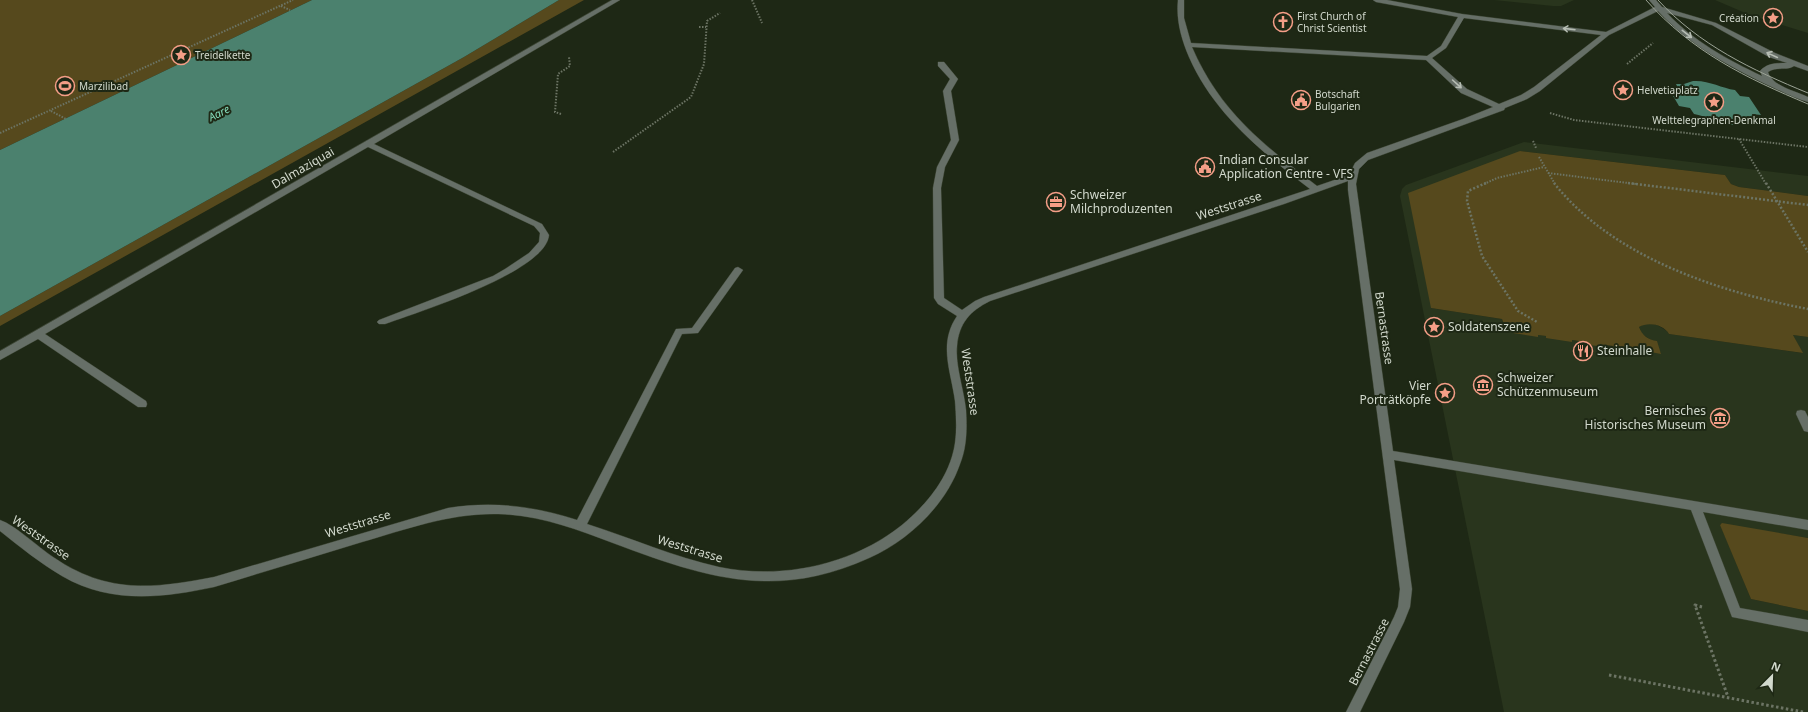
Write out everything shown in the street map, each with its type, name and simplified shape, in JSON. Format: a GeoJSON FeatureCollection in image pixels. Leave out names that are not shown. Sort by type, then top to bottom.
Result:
{"type":"FeatureCollection","features":[{"type":"Feature","properties":{"kind":"street","name":"Dalmaziquai"},"geometry":{"type":"LineString","coordinates":[[0,356],[617,0]]}},
{"type":"Feature","properties":{"kind":"street"},"geometry":{"type":"LineString","coordinates":[[1182,0],[1182,22],[1188,45],[1203,79],[1226,113],[1257,144],[1316,189]]}},
{"type":"Feature","properties":{"kind":"street"},"geometry":{"type":"LineString","coordinates":[[1376,0],[1462,16],[1607,34]]}},
{"type":"Feature","properties":{"kind":"street"},"geometry":{"type":"LineString","coordinates":[[1652,0],[1658,8],[1676,25],[1713,53],[1733,65],[1808,100]]}},
{"type":"Feature","properties":{"kind":"street"},"geometry":{"type":"LineString","coordinates":[[1353,176],[1358,163],[1370,155],[1513,103],[1537,89],[1607,34],[1658,8],[1714,24],[1772,55],[1808,69]]}},
{"type":"Feature","properties":{"kind":"street"},"geometry":{"type":"LineString","coordinates":[[1188,45],[1428,58],[1444,47],[1462,16]]}},
{"type":"Feature","properties":{"kind":"street"},"geometry":{"type":"LineString","coordinates":[[1428,58],[1464,91],[1501,108]]}},
{"type":"Feature","properties":{"kind":"street"},"geometry":{"type":"LineString","coordinates":[[941,64],[954,79],[947,91],[955,140],[941,167],[937,188],[939,298],[941,302],[962,315]]}},
{"type":"Feature","properties":{"kind":"street"},"geometry":{"type":"LineString","coordinates":[[1773,84],[1764,71],[1768,67],[1777,65],[1799,66]]}},
{"type":"Feature","properties":{"kind":"street"},"geometry":{"type":"LineString","coordinates":[[368,144],[537,224],[542,229],[545,236],[543,243],[538,249],[510,270],[496,278],[382,322]]}},
{"type":"Feature","properties":{"kind":"street","name":"Weststrasse"},"geometry":{"type":"LineString","coordinates":[[0,525],[68,573],[89,583],[111,590],[155,592],[214,582],[406,523],[462,510],[509,509],[536,513],[580,526],[693,566],[729,574],[756,576],[811,572],[856,559],[873,551],[910,526],[940,495],[956,463],[962,426],[962,409],[951,354],[952,344],[956,328],[962,315],[973,306],[987,299],[1353,176]]}},
{"type":"Feature","properties":{"kind":"street","name":"Bernastrasse"},"geometry":{"type":"LineString","coordinates":[[1353,176],[1352,190],[1405,580],[1406,599],[1400,618],[1353,712]]}},
{"type":"Feature","properties":{"kind":"street"},"geometry":{"type":"LineString","coordinates":[[580,526],[679,331],[695,330],[738,270]]}},
{"type":"Feature","properties":{"kind":"street"},"geometry":{"type":"LineString","coordinates":[[38,334],[142,404]]}},
{"type":"Feature","properties":{"kind":"street"},"geometry":{"type":"LineString","coordinates":[[1801,414],[1808,428]]}},
{"type":"Feature","properties":{"kind":"street"},"geometry":{"type":"LineString","coordinates":[[1388,455],[1808,525]]}},
{"type":"Feature","properties":{"kind":"street"},"geometry":{"type":"LineString","coordinates":[[1695,506],[1736,613],[1808,626]]}},
{"type":"Feature","properties":{"kind":"path"},"geometry":{"type":"LineString","coordinates":[[0,133],[293,0]]}},
{"type":"Feature","properties":{"kind":"path"},"geometry":{"type":"LineString","coordinates":[[752,0],[762,23]]}},
{"type":"Feature","properties":{"kind":"path"},"geometry":{"type":"LineString","coordinates":[[281,6],[290,10]]}},
{"type":"Feature","properties":{"kind":"path"},"geometry":{"type":"LineString","coordinates":[[614,152],[691,97],[704,64],[707,21],[720,13]]}},
{"type":"Feature","properties":{"kind":"path"},"geometry":{"type":"LineString","coordinates":[[699,27],[706,27]]}},
{"type":"Feature","properties":{"kind":"path"},"geometry":{"type":"LineString","coordinates":[[1627,64],[1653,43]]}},
{"type":"Feature","properties":{"kind":"path"},"geometry":{"type":"LineString","coordinates":[[540,45],[569,56],[570,66],[558,74],[555,112],[561,114]]}},
{"type":"Feature","properties":{"kind":"path"},"geometry":{"type":"LineString","coordinates":[[1513,103],[1574,120],[1808,147]]}},
{"type":"Feature","properties":{"kind":"path"},"geometry":{"type":"LineString","coordinates":[[51,110],[66,119]]}},
{"type":"Feature","properties":{"kind":"path"},"geometry":{"type":"LineString","coordinates":[[624,139],[628,141]]}},
{"type":"Feature","properties":{"kind":"path"},"geometry":{"type":"LineString","coordinates":[[1739,139],[1808,252]]}},
{"type":"Feature","properties":{"kind":"path"},"geometry":{"type":"LineString","coordinates":[[1533,141],[1536,148]]}},
{"type":"Feature","properties":{"kind":"path"},"geometry":{"type":"LineString","coordinates":[[1539,157],[1547,173],[1563,193],[1593,221],[1642,254],[1693,278],[1723,289],[1760,300],[1808,309]]}},
{"type":"Feature","properties":{"kind":"path"},"geometry":{"type":"LineString","coordinates":[[1537,322],[1518,311],[1482,256],[1467,201],[1468,191],[1498,178],[1544,167]]}},
{"type":"Feature","properties":{"kind":"path"},"geometry":{"type":"LineString","coordinates":[[1547,173],[1808,205]]}},
{"type":"Feature","properties":{"kind":"path"},"geometry":{"type":"LineString","coordinates":[[1728,697],[1695,605],[1736,613]]}},
{"type":"Feature","properties":{"kind":"path"},"geometry":{"type":"LineString","coordinates":[[1609,675],[1803,712]]}},
{"type":"Feature","properties":{"kind":"shaded area","name":"Marzilibad"},"geometry":{"type":"Polygon","coordinates":[[[0,0],[312,0],[0,150],[0,0]]]}},
{"type":"Feature","properties":{"kind":"shaded area"},"geometry":{"type":"Polygon","coordinates":[[[559,0],[584,0],[0,326],[0,316],[464,57],[559,0]]]}},
{"type":"Feature","properties":{"kind":"shaded area"},"geometry":{"type":"Polygon","coordinates":[[[1494,0],[1574,0],[1561,6],[1553,6],[1494,0]]]}},
{"type":"Feature","properties":{"kind":"shaded area"},"geometry":{"type":"Polygon","coordinates":[[[1715,0],[1808,0],[1808,33],[1750,15],[1715,0]]]}},
{"type":"Feature","properties":{"kind":"shaded area"},"geometry":{"type":"Polygon","coordinates":[[[1524,142],[1808,176],[1808,196],[1739,187],[1731,184],[1725,175],[1520,151],[1431,308],[1502,319],[1506,330],[1579,341],[1606,347],[1605,345],[1661,353],[1652,341],[1642,334],[1639,327],[1645,323],[1657,325],[1669,334],[1802,353],[1793,335],[1808,337],[1808,538],[1720,524],[1751,599],[1808,611],[1808,712],[1504,712],[1400,196],[1402,189],[1406,185],[1524,142]]]}},
{"type":"Feature","properties":{"kind":"shaded area"},"geometry":{"type":"Polygon","coordinates":[[[1520,151],[1725,175],[1731,184],[1739,187],[1808,196],[1808,337],[1793,335],[1803,353],[1669,334],[1663,328],[1651,324],[1639,327],[1646,337],[1657,341],[1661,354],[1640,350],[1641,352],[1614,348],[1613,346],[1606,345],[1606,347],[1580,344],[1579,341],[1572,340],[1572,342],[1546,338],[1546,336],[1538,335],[1538,337],[1513,333],[1506,330],[1502,319],[1431,308],[1408,193],[1520,151]]]}},
{"type":"Feature","properties":{"kind":"shaded area"},"geometry":{"type":"Polygon","coordinates":[[[1722,523],[1808,538],[1808,611],[1751,599],[1720,525],[1722,523]]]}},
{"type":"Feature","properties":{"kind":"water","name":"Aare"},"geometry":{"type":"Polygon","coordinates":[[[312,0],[559,0],[464,57],[0,316],[0,150],[312,0]]]}},
{"type":"Feature","properties":{"kind":"water","name":"Welttelegraphen-Denkmal"},"geometry":{"type":"Polygon","coordinates":[[[1693,81],[1710,83],[1735,90],[1740,96],[1749,97],[1761,115],[1752,114],[1756,121],[1747,120],[1741,124],[1735,125],[1721,123],[1694,114],[1690,108],[1679,106],[1669,89],[1679,90],[1676,84],[1684,84],[1693,81]]]}},
{"type":"Feature","properties":{"kind":"tram line"},"geometry":{"type":"LineString","coordinates":[[1646,0],[1682,35],[1721,62],[1763,84],[1808,104]]}},
{"type":"Feature","properties":{"kind":"tram line"},"geometry":{"type":"LineString","coordinates":[[1658,0],[1691,30],[1727,55],[1808,93]]}},
{"type":"Feature","properties":{"kind":"place","name":"Création"},"geometry":{"type":"Point","coordinates":[1773,18]}},
{"type":"Feature","properties":{"kind":"place","name":"First Church of Christ Scientist"},"geometry":{"type":"Point","coordinates":[1283,22]}},
{"type":"Feature","properties":{"kind":"place","name":"Treidelkette"},"geometry":{"type":"Point","coordinates":[181,55]}},
{"type":"Feature","properties":{"kind":"place","name":"Marzilibad"},"geometry":{"type":"Point","coordinates":[65,86]}},
{"type":"Feature","properties":{"kind":"place","name":"Helvetiaplatz"},"geometry":{"type":"Point","coordinates":[1623,90]}},
{"type":"Feature","properties":{"kind":"place","name":"Botschaft Bulgarien"},"geometry":{"type":"Point","coordinates":[1301,100]}},
{"type":"Feature","properties":{"kind":"place","name":"Welttelegraphen-Denkmal"},"geometry":{"type":"Point","coordinates":[1714,102]}},
{"type":"Feature","properties":{"kind":"place","name":"Indian Consular Application Centre - VFS"},"geometry":{"type":"Point","coordinates":[1205,167]}},
{"type":"Feature","properties":{"kind":"place","name":"Schweizer Milchproduzenten"},"geometry":{"type":"Point","coordinates":[1056,202]}},
{"type":"Feature","properties":{"kind":"place","name":"Soldatenszene"},"geometry":{"type":"Point","coordinates":[1434,327]}},
{"type":"Feature","properties":{"kind":"place","name":"Steinhalle"},"geometry":{"type":"Point","coordinates":[1583,351]}},
{"type":"Feature","properties":{"kind":"place","name":"Schweizer Schützenmuseum"},"geometry":{"type":"Point","coordinates":[1483,385]}},
{"type":"Feature","properties":{"kind":"place","name":"Vier Porträtköpfe"},"geometry":{"type":"Point","coordinates":[1445,393]}},
{"type":"Feature","properties":{"kind":"place","name":"Bernisches Historisches Museum"},"geometry":{"type":"Point","coordinates":[1720,418]}}]}
